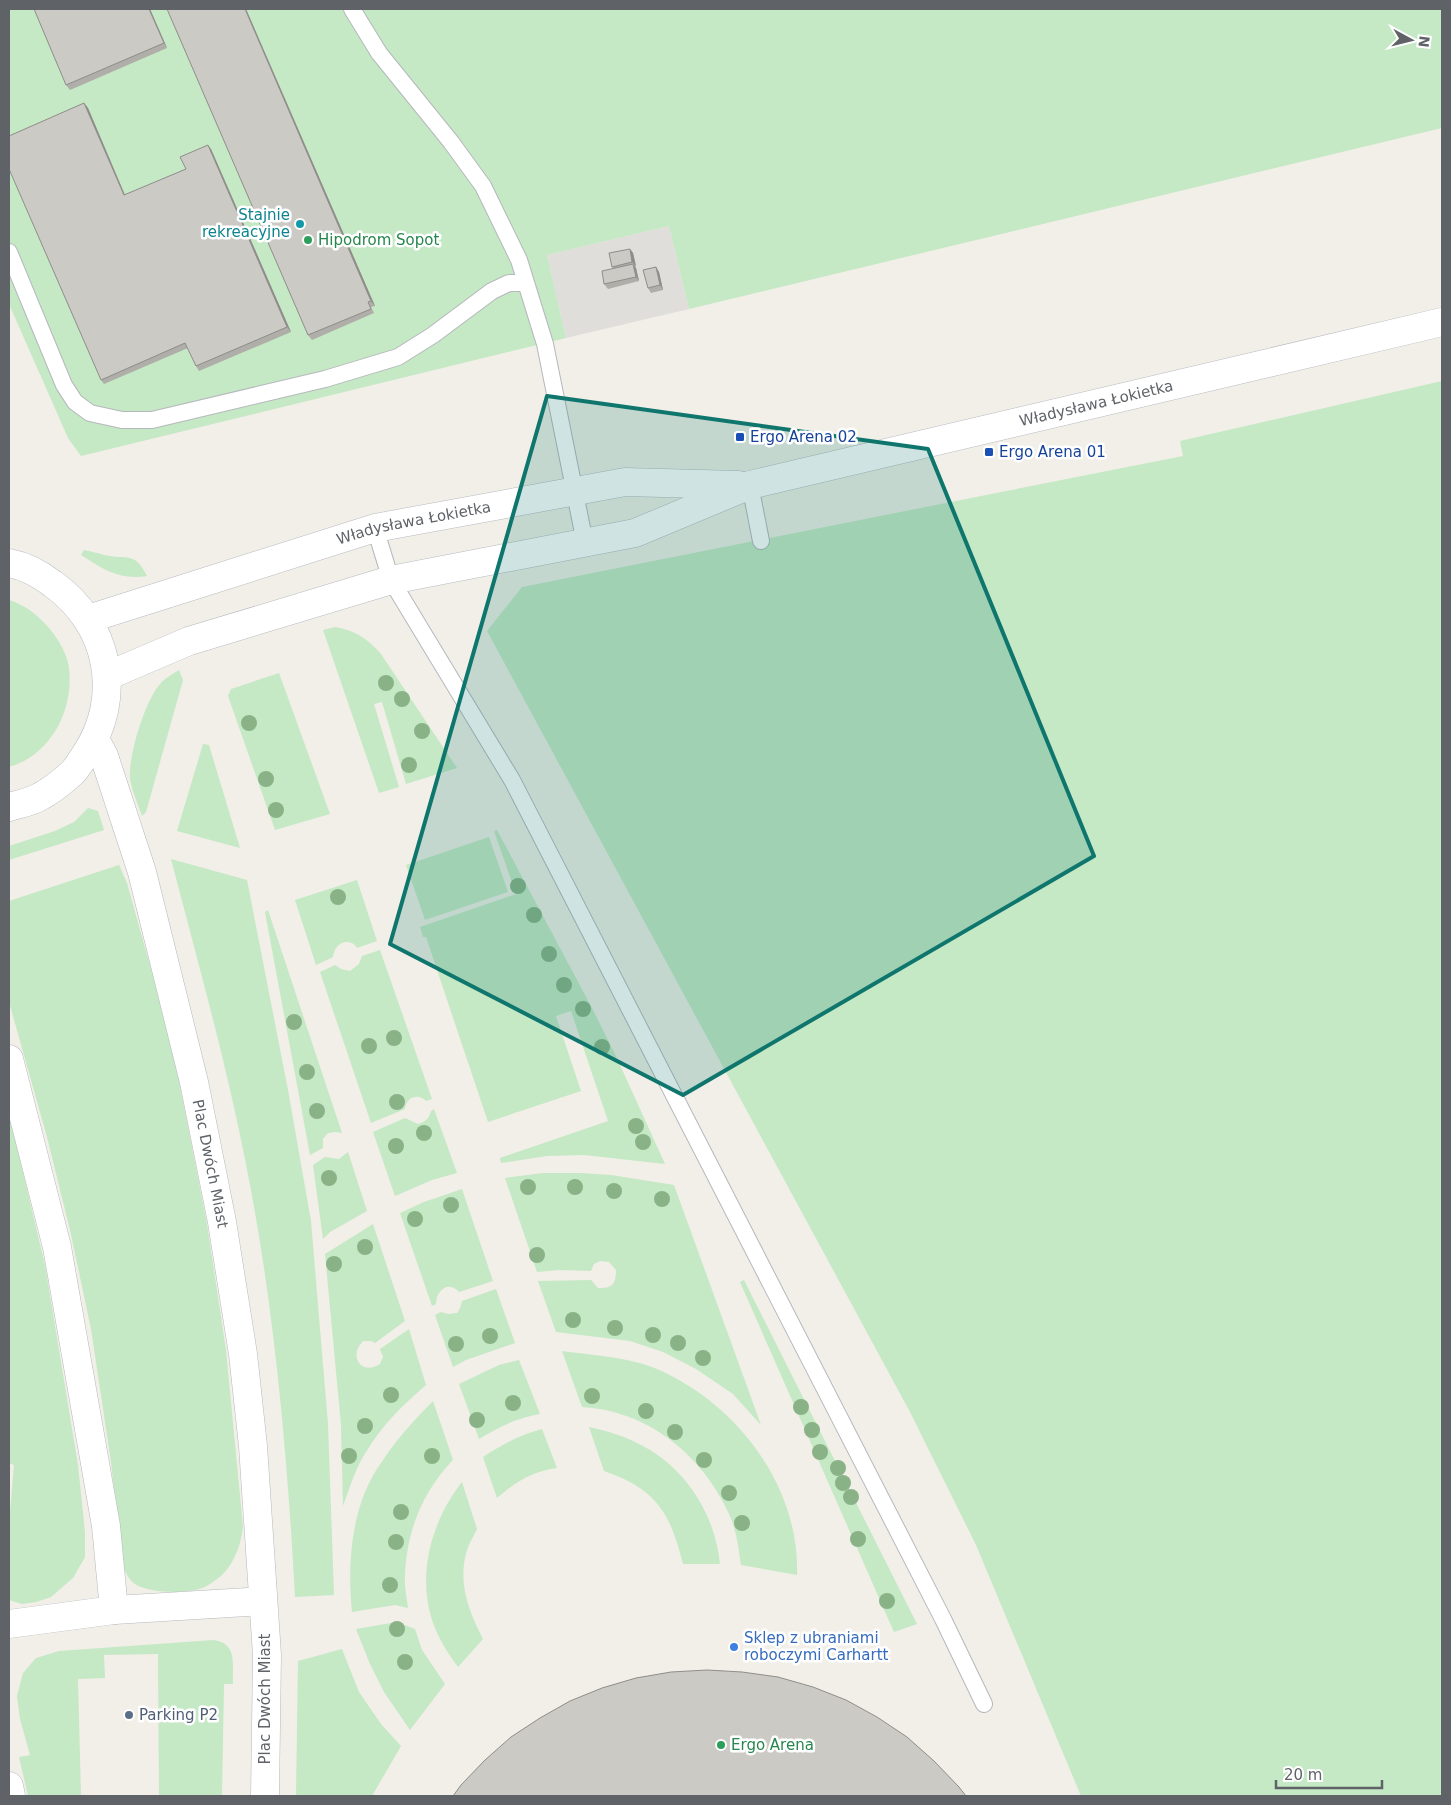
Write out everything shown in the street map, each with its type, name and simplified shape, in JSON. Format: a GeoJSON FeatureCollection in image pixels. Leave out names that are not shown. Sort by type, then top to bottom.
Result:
{"type":"FeatureCollection","features":[{"type":"Feature","properties":{"kind":"street","name":"Władysława Łokietka"},"geometry":{"type":"LineString","coordinates":[[107,676],[188,641],[390,580],[635,532],[750,485],[1442,322]]}},
{"type":"Feature","properties":{"kind":"street","name":"Władysława Łokietka"},"geometry":{"type":"LineString","coordinates":[[88,618],[376,528],[624,482],[750,485]]}},
{"type":"Feature","properties":{"kind":"street"},"geometry":{"type":"LineString","coordinates":[[9,807],[41,797],[72,773],[95,739],[106,709],[107,676],[101,646],[88,618],[68,594],[41,575],[10,561]]}},
{"type":"Feature","properties":{"kind":"street","name":"Plac Dwóch Miast"},"geometry":{"type":"LineString","coordinates":[[95,739],[104,756],[142,872],[194,1082],[222,1222],[243,1354],[253,1446],[267,1664],[266,1796]]}},
{"type":"Feature","properties":{"kind":"street"},"geometry":{"type":"LineString","coordinates":[[9,1059],[57,1247],[106,1526],[114,1610]]}},
{"type":"Feature","properties":{"kind":"street"},"geometry":{"type":"LineString","coordinates":[[9,1624],[114,1610],[263,1601]]}},
{"type":"Feature","properties":{"kind":"street"},"geometry":{"type":"LineString","coordinates":[[9,1786],[11,1796]]}},
{"type":"Feature","properties":{"kind":"lane"},"geometry":{"type":"LineString","coordinates":[[352,9],[379,53],[451,142],[483,186],[519,260],[545,344],[585,543]]}},
{"type":"Feature","properties":{"kind":"lane"},"geometry":{"type":"LineString","coordinates":[[9,252],[64,385],[75,402],[90,413],[122,420],[152,420],[326,379],[398,356],[433,335],[492,291],[509,283],[525,283]]}},
{"type":"Feature","properties":{"kind":"lane"},"geometry":{"type":"LineString","coordinates":[[750,485],[761,541]]}},
{"type":"Feature","properties":{"kind":"lane"},"geometry":{"type":"LineString","coordinates":[[376,528],[390,580],[512,780],[943,1620],[984,1704]]}},
{"type":"Feature","properties":{"kind":"highlighted area"},"geometry":{"type":"Polygon","coordinates":[[[547,396],[928,449],[1094,856],[683,1095],[390,944],[547,396]]]}},
{"type":"Feature","properties":{"kind":"shaded area"},"geometry":{"type":"Polygon","coordinates":[[[669,226],[689,309],[566,338],[547,255],[669,226]]]}},
{"type":"Feature","properties":{"kind":"green space","name":"Hipodrom Sopot"},"geometry":{"type":"Polygon","coordinates":[[[9,9],[1442,9],[1442,128],[689,309],[669,226],[547,255],[566,338],[81,456],[68,438],[9,304],[9,9]]]}},
{"type":"Feature","properties":{"kind":"green space"},"geometry":{"type":"Polygon","coordinates":[[[1442,381],[1442,1796],[1081,1796],[976,1545],[910,1412],[487,631],[522,587],[1183,456],[1180,441],[1442,381]]]}},
{"type":"Feature","properties":{"kind":"green space"},"geometry":{"type":"Polygon","coordinates":[[[84,550],[130,558],[143,568],[147,576],[128,577],[112,573],[81,555],[84,550]]]}},
{"type":"Feature","properties":{"kind":"green space"},"geometry":{"type":"Polygon","coordinates":[[[9,600],[26,607],[56,637],[68,662],[70,684],[68,700],[57,729],[37,752],[24,761],[9,767],[9,600]]]}},
{"type":"Feature","properties":{"kind":"green space"},"geometry":{"type":"Polygon","coordinates":[[[335,627],[349,630],[361,636],[381,654],[457,768],[406,784],[382,702],[374,704],[399,787],[379,793],[323,630],[335,627]]]}},
{"type":"Feature","properties":{"kind":"green space"},"geometry":{"type":"Polygon","coordinates":[[[179,670],[183,680],[146,812],[142,816],[130,779],[135,743],[143,715],[154,692],[164,680],[179,670]]]}},
{"type":"Feature","properties":{"kind":"green space"},"geometry":{"type":"Polygon","coordinates":[[[279,673],[330,814],[275,830],[228,696],[231,689],[279,673]]]}},
{"type":"Feature","properties":{"kind":"green space"},"geometry":{"type":"Polygon","coordinates":[[[203,744],[209,745],[240,848],[177,831],[203,744]]]}},
{"type":"Feature","properties":{"kind":"green space"},"geometry":{"type":"Polygon","coordinates":[[[88,808],[98,811],[104,830],[9,860],[9,846],[55,831],[74,822],[88,808]]]}},
{"type":"Feature","properties":{"kind":"green space"},"geometry":{"type":"Polygon","coordinates":[[[497,830],[592,1008],[665,1164],[584,1155],[547,1156],[501,1163],[500,1158],[608,1121],[571,1011],[556,1016],[581,1091],[488,1122],[426,937],[423,937],[420,927],[516,894],[494,831],[497,830]]]}},
{"type":"Feature","properties":{"kind":"green space"},"geometry":{"type":"Polygon","coordinates":[[[489,837],[508,892],[425,920],[406,865],[489,837]]]}},
{"type":"Feature","properties":{"kind":"green space"},"geometry":{"type":"Polygon","coordinates":[[[171,859],[247,880],[288,1090],[311,1221],[328,1424],[334,1595],[295,1597],[278,1377],[255,1213],[229,1084],[171,859]]]}},
{"type":"Feature","properties":{"kind":"green space"},"geometry":{"type":"Polygon","coordinates":[[[119,865],[127,883],[156,987],[179,1081],[207,1224],[226,1350],[243,1527],[237,1552],[222,1575],[202,1588],[184,1592],[157,1591],[141,1587],[130,1580],[122,1562],[111,1462],[91,1329],[70,1230],[47,1137],[9,1002],[9,901],[119,865]]]}},
{"type":"Feature","properties":{"kind":"green space"},"geometry":{"type":"Polygon","coordinates":[[[357,880],[377,941],[357,948],[350,942],[340,944],[335,949],[333,957],[316,965],[295,900],[357,880]]]}},
{"type":"Feature","properties":{"kind":"green space"},"geometry":{"type":"Polygon","coordinates":[[[268,910],[342,1133],[328,1133],[323,1139],[323,1148],[310,1155],[265,912],[268,910]]]}},
{"type":"Feature","properties":{"kind":"green space"},"geometry":{"type":"Polygon","coordinates":[[[380,950],[432,1099],[426,1101],[416,1097],[410,1099],[405,1109],[371,1123],[320,972],[335,965],[350,971],[359,964],[362,956],[380,950]]]}},
{"type":"Feature","properties":{"kind":"green space"},"geometry":{"type":"Polygon","coordinates":[[[434,1109],[457,1173],[432,1180],[395,1196],[373,1132],[405,1118],[418,1124],[421,1123],[427,1119],[434,1109]]]}},
{"type":"Feature","properties":{"kind":"green space"},"geometry":{"type":"Polygon","coordinates":[[[9,1114],[45,1265],[78,1465],[85,1532],[85,1557],[73,1578],[51,1597],[22,1604],[9,1600],[9,1524],[14,1465],[9,1463],[9,1114]]]}},
{"type":"Feature","properties":{"kind":"green space"},"geometry":{"type":"Polygon","coordinates":[[[348,1152],[367,1211],[330,1232],[323,1239],[313,1165],[325,1157],[339,1159],[348,1152]]]}},
{"type":"Feature","properties":{"kind":"green space"},"geometry":{"type":"Polygon","coordinates":[[[543,1173],[611,1175],[674,1185],[761,1425],[733,1394],[696,1369],[663,1352],[630,1341],[556,1332],[538,1281],[591,1280],[598,1288],[607,1288],[614,1282],[616,1270],[609,1262],[600,1261],[594,1264],[591,1271],[559,1270],[537,1272],[505,1178],[543,1173]]]}},
{"type":"Feature","properties":{"kind":"green space"},"geometry":{"type":"Polygon","coordinates":[[[462,1189],[493,1281],[459,1292],[451,1287],[447,1287],[440,1291],[436,1304],[432,1306],[400,1213],[424,1202],[462,1189]]]}},
{"type":"Feature","properties":{"kind":"green space"},"geometry":{"type":"Polygon","coordinates":[[[373,1224],[405,1321],[375,1343],[363,1341],[359,1347],[357,1358],[362,1366],[367,1368],[380,1364],[383,1357],[380,1349],[409,1329],[426,1385],[380,1431],[357,1469],[343,1506],[341,1425],[325,1254],[373,1224]]]}},
{"type":"Feature","properties":{"kind":"green space"},"geometry":{"type":"Polygon","coordinates":[[[744,1280],[917,1624],[894,1632],[740,1282],[744,1280]]]}},
{"type":"Feature","properties":{"kind":"green space"},"geometry":{"type":"Polygon","coordinates":[[[496,1289],[515,1343],[466,1360],[453,1367],[435,1315],[441,1312],[448,1314],[457,1313],[462,1301],[496,1289]]]}},
{"type":"Feature","properties":{"kind":"green space"},"geometry":{"type":"Polygon","coordinates":[[[562,1351],[619,1359],[652,1367],[682,1382],[710,1401],[735,1423],[756,1449],[774,1478],[787,1509],[795,1541],[797,1575],[741,1565],[731,1518],[716,1490],[704,1473],[676,1444],[641,1422],[603,1410],[582,1407],[562,1351]]]}},
{"type":"Feature","properties":{"kind":"green space"},"geometry":{"type":"Polygon","coordinates":[[[519,1360],[540,1414],[508,1424],[479,1439],[459,1384],[499,1365],[519,1360]]]}},
{"type":"Feature","properties":{"kind":"green space"},"geometry":{"type":"Polygon","coordinates":[[[433,1401],[453,1460],[442,1472],[424,1499],[412,1529],[405,1577],[408,1608],[395,1605],[352,1612],[351,1554],[357,1516],[363,1497],[371,1479],[387,1455],[406,1430],[433,1401]]]}},
{"type":"Feature","properties":{"kind":"green space"},"geometry":{"type":"Polygon","coordinates":[[[589,1427],[620,1435],[654,1452],[683,1478],[704,1509],[712,1527],[720,1564],[683,1564],[666,1516],[648,1495],[636,1486],[604,1471],[589,1427]]]}},
{"type":"Feature","properties":{"kind":"green space"},"geometry":{"type":"Polygon","coordinates":[[[542,1429],[557,1468],[539,1472],[525,1478],[497,1498],[483,1457],[512,1440],[542,1429]]]}},
{"type":"Feature","properties":{"kind":"green space"},"geometry":{"type":"Polygon","coordinates":[[[462,1482],[477,1529],[467,1550],[464,1562],[464,1585],[469,1607],[483,1639],[458,1667],[443,1645],[434,1627],[426,1584],[430,1548],[435,1530],[451,1497],[462,1482]]]}},
{"type":"Feature","properties":{"kind":"green space"},"geometry":{"type":"Polygon","coordinates":[[[397,1622],[415,1629],[422,1650],[445,1684],[410,1730],[384,1692],[356,1629],[397,1622]]]}},
{"type":"Feature","properties":{"kind":"green space"},"geometry":{"type":"Polygon","coordinates":[[[214,1640],[222,1642],[227,1646],[233,1662],[233,1684],[224,1684],[222,1796],[159,1796],[158,1654],[104,1655],[105,1678],[78,1679],[81,1796],[28,1796],[19,1757],[30,1755],[20,1719],[17,1696],[23,1673],[36,1658],[59,1651],[214,1640]]]}},
{"type":"Feature","properties":{"kind":"green space"},"geometry":{"type":"Polygon","coordinates":[[[342,1649],[359,1692],[381,1724],[401,1746],[372,1796],[296,1796],[298,1661],[342,1649]]]}},
{"type":"Feature","properties":{"kind":"building"},"geometry":{"type":"Polygon","coordinates":[[[34,9],[149,9],[164,43],[66,85],[34,9]]]}},
{"type":"Feature","properties":{"kind":"building","name":"Stajnie rekreacyjne"},"geometry":{"type":"Polygon","coordinates":[[[167,9],[245,9],[371,301],[368,302],[371,309],[308,335],[167,9]]]}},
{"type":"Feature","properties":{"kind":"building"},"geometry":{"type":"Polygon","coordinates":[[[84,103],[124,195],[186,169],[180,157],[208,145],[287,327],[196,366],[185,343],[101,380],[9,169],[9,136],[84,103]]]}},
{"type":"Feature","properties":{"kind":"building"},"geometry":{"type":"Polygon","coordinates":[[[630,249],[632,262],[612,267],[609,253],[630,249]]]}},
{"type":"Feature","properties":{"kind":"building"},"geometry":{"type":"Polygon","coordinates":[[[633,264],[636,277],[604,284],[602,271],[633,264]]]}},
{"type":"Feature","properties":{"kind":"building"},"geometry":{"type":"Polygon","coordinates":[[[656,267],[660,285],[648,288],[643,270],[656,267]]]}},
{"type":"Feature","properties":{"kind":"building","name":"Ergo Arena"},"geometry":{"type":"Polygon","coordinates":[[[707,1670],[778,1677],[813,1687],[846,1700],[877,1717],[907,1737],[934,1761],[966,1796],[453,1796],[485,1760],[511,1737],[570,1701],[602,1688],[636,1678],[671,1672],[707,1670]]]}},
{"type":"Feature","properties":{"kind":"place","name":"Stajnie rekreacyjne"},"geometry":{"type":"Point","coordinates":[300,224]}},
{"type":"Feature","properties":{"kind":"place","name":"Hipodrom Sopot"},"geometry":{"type":"Point","coordinates":[308,240]}},
{"type":"Feature","properties":{"kind":"place","name":"Ergo Arena 02"},"geometry":{"type":"Point","coordinates":[740,437]}},
{"type":"Feature","properties":{"kind":"place","name":"Ergo Arena 01"},"geometry":{"type":"Point","coordinates":[989,452]}},
{"type":"Feature","properties":{"kind":"place","name":"Sklep z ubraniami roboczymi Carhartt"},"geometry":{"type":"Point","coordinates":[734,1647]}},
{"type":"Feature","properties":{"kind":"place","name":"Parking P2"},"geometry":{"type":"Point","coordinates":[129,1715]}},
{"type":"Feature","properties":{"kind":"place","name":"Ergo Arena"},"geometry":{"type":"Point","coordinates":[721,1745]}}]}
